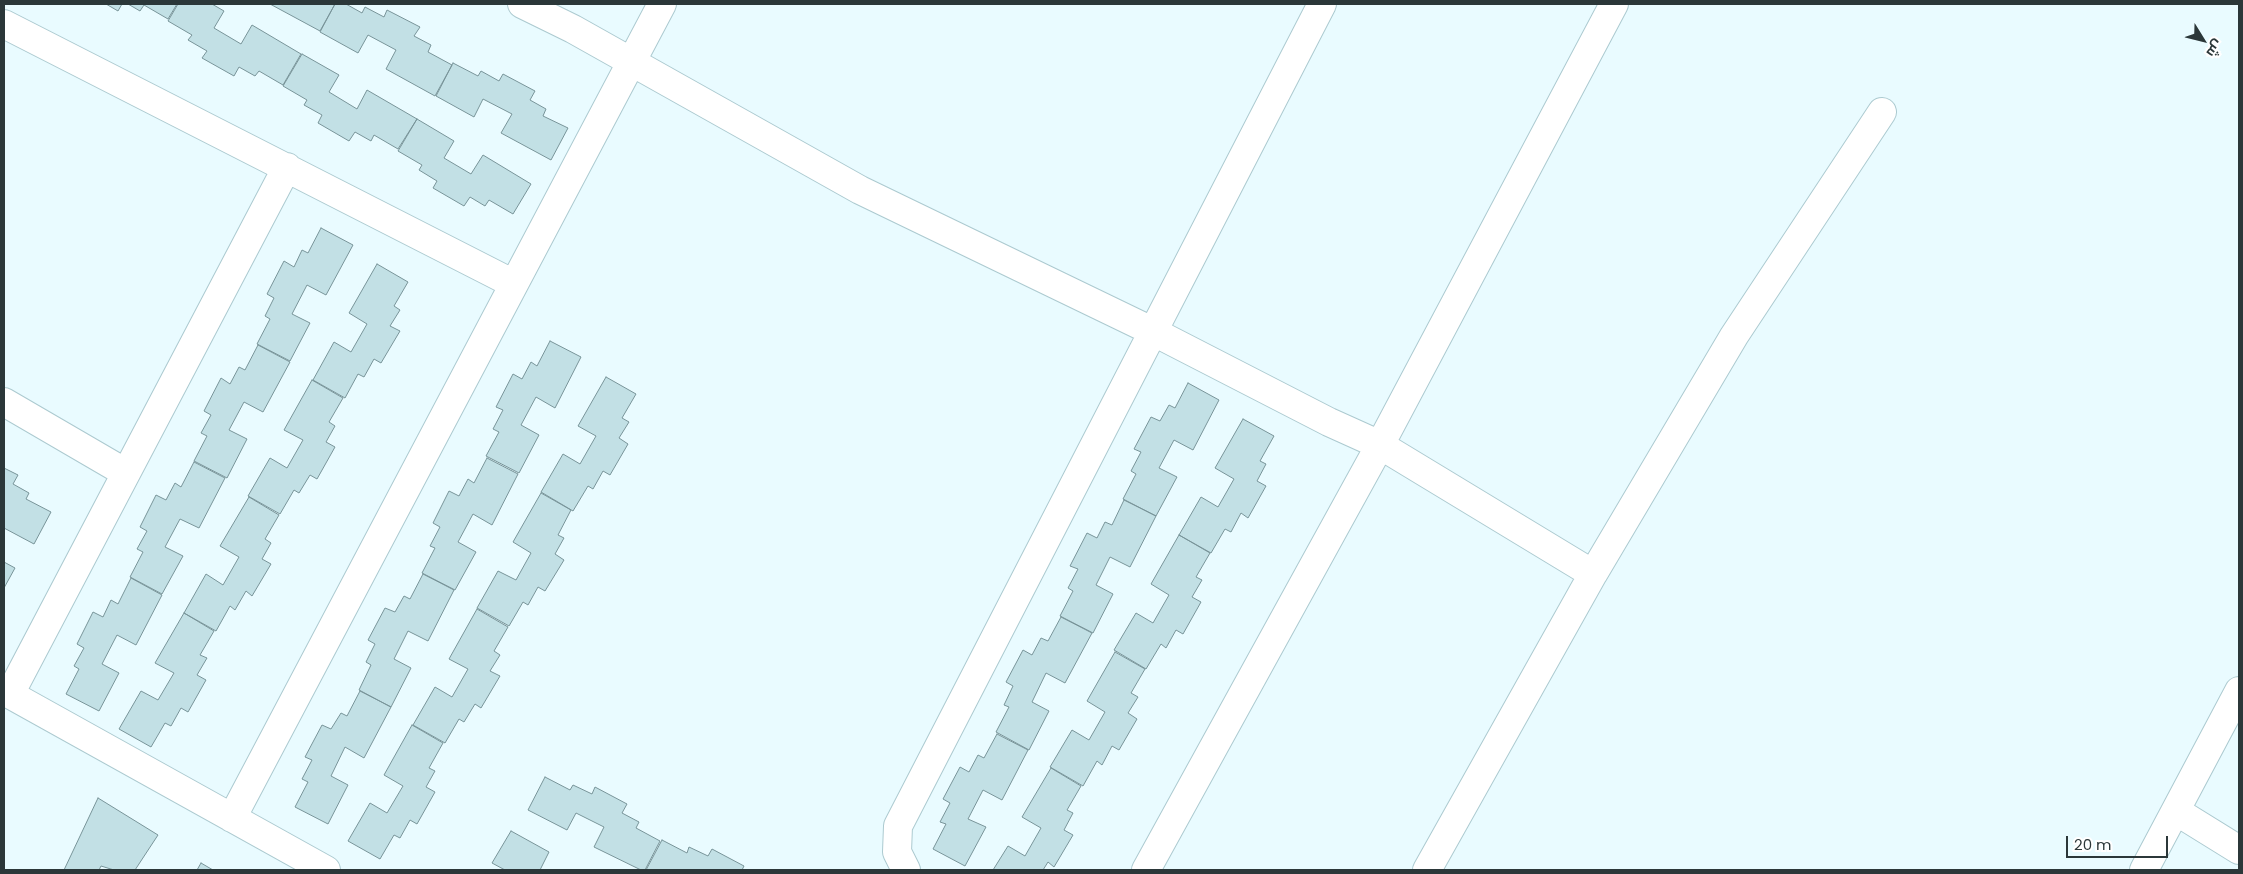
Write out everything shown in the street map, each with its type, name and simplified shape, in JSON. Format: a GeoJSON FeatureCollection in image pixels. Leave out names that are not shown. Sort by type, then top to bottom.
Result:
{"type":"FeatureCollection","features":[{"type":"Feature","properties":{"kind":"street"},"geometry":{"type":"LineString","coordinates":[[13,4],[4,22],[514,284]]}},
{"type":"Feature","properties":{"kind":"street"},"geometry":{"type":"LineString","coordinates":[[522,4],[632,62],[860,190],[1152,331],[1329,422],[1380,445],[1593,574]]}},
{"type":"Feature","properties":{"kind":"street"},"geometry":{"type":"LineString","coordinates":[[232,818],[662,4]]}},
{"type":"Feature","properties":{"kind":"street"},"geometry":{"type":"LineString","coordinates":[[906,870],[897,852],[898,826],[1322,4]]}},
{"type":"Feature","properties":{"kind":"street"},"geometry":{"type":"LineString","coordinates":[[1146,870],[1380,445],[1614,4]]}},
{"type":"Feature","properties":{"kind":"street"},"geometry":{"type":"LineString","coordinates":[[1427,870],[1593,574],[1734,336],[1882,112]]}},
{"type":"Feature","properties":{"kind":"street"},"geometry":{"type":"LineString","coordinates":[[287,167],[126,473],[7,693],[326,870]]}},
{"type":"Feature","properties":{"kind":"street"},"geometry":{"type":"LineString","coordinates":[[4,402],[126,473]]}},
{"type":"Feature","properties":{"kind":"street"},"geometry":{"type":"LineString","coordinates":[[2144,870],[2239,691]]}},
{"type":"Feature","properties":{"kind":"street"},"geometry":{"type":"LineString","coordinates":[[2176,811],[2239,850]]}},
{"type":"Feature","properties":{"kind":"building"},"geometry":{"type":"Polygon","coordinates":[[[106,4],[122,4],[118,11],[106,4]]]}},
{"type":"Feature","properties":{"kind":"building"},"geometry":{"type":"Polygon","coordinates":[[[128,4],[177,4],[168,19],[144,5],[140,11],[128,4]]]}},
{"type":"Feature","properties":{"kind":"building"},"geometry":{"type":"Polygon","coordinates":[[[178,4],[212,4],[224,11],[214,28],[241,44],[252,25],[301,54],[283,85],[259,71],[255,76],[239,67],[234,76],[202,58],[207,51],[188,40],[192,35],[168,21],[178,4]]]}},
{"type":"Feature","properties":{"kind":"building"},"geometry":{"type":"Polygon","coordinates":[[[270,4],[335,4],[320,31],[270,4]]]}},
{"type":"Feature","properties":{"kind":"building"},"geometry":{"type":"Polygon","coordinates":[[[335,4],[346,4],[362,13],[365,7],[384,17],[387,10],[420,27],[414,36],[431,45],[428,52],[452,65],[435,96],[386,69],[396,50],[368,35],[358,53],[320,32],[335,4]]]}},
{"type":"Feature","properties":{"kind":"building"},"geometry":{"type":"Polygon","coordinates":[[[302,54],[339,75],[329,92],[357,109],[367,90],[417,119],[398,149],[374,135],[371,141],[355,132],[349,141],[318,123],[322,115],[304,105],[307,100],[283,86],[302,54]]]}},
{"type":"Feature","properties":{"kind":"building"},"geometry":{"type":"Polygon","coordinates":[[[453,63],[478,76],[481,71],[499,81],[503,74],[535,91],[530,100],[546,109],[543,116],[568,128],[551,160],[501,133],[512,114],[483,99],[474,117],[436,96],[453,63]]]}},
{"type":"Feature","properties":{"kind":"building"},"geometry":{"type":"Polygon","coordinates":[[[417,119],[454,141],[444,158],[471,174],[483,155],[531,184],[513,214],[489,200],[485,206],[470,197],[464,206],[433,188],[437,181],[419,170],[422,165],[398,151],[417,119]]]}},
{"type":"Feature","properties":{"kind":"building"},"geometry":{"type":"Polygon","coordinates":[[[321,228],[353,245],[326,295],[307,285],[292,314],[310,323],[290,361],[257,344],[270,319],[265,316],[274,298],[267,294],[284,261],[294,267],[302,250],[308,253],[321,228]]]}},
{"type":"Feature","properties":{"kind":"building"},"geometry":{"type":"Polygon","coordinates":[[[377,264],[408,282],[394,306],[400,310],[390,326],[400,331],[381,363],[374,359],[364,377],[358,374],[345,398],[313,380],[334,342],[351,352],[367,324],[349,313],[377,264]]]}},
{"type":"Feature","properties":{"kind":"building"},"geometry":{"type":"Polygon","coordinates":[[[550,341],[581,357],[555,408],[536,397],[521,425],[539,435],[519,473],[486,456],[499,432],[493,429],[503,410],[496,407],[513,374],[522,379],[531,362],[537,366],[550,341]]]}},
{"type":"Feature","properties":{"kind":"building"},"geometry":{"type":"Polygon","coordinates":[[[258,345],[290,362],[263,412],[244,402],[229,430],[247,439],[227,478],[194,461],[207,436],[201,433],[211,415],[204,411],[221,378],[230,384],[239,367],[245,370],[258,345]]]}},
{"type":"Feature","properties":{"kind":"building"},"geometry":{"type":"Polygon","coordinates":[[[606,377],[636,394],[622,418],[629,422],[619,438],[628,444],[610,475],[603,471],[593,489],[588,486],[573,511],[541,492],[563,454],[580,464],[596,436],[578,426],[606,377]]]}},
{"type":"Feature","properties":{"kind":"building"},"geometry":{"type":"Polygon","coordinates":[[[312,380],[343,398],[329,422],[335,426],[326,442],[335,447],[317,479],[310,475],[299,493],[294,490],[280,514],[248,496],[270,458],[287,468],[303,440],[284,430],[312,380]]]}},
{"type":"Feature","properties":{"kind":"building"},"geometry":{"type":"Polygon","coordinates":[[[1188,383],[1219,400],[1193,450],[1174,440],[1159,468],[1177,477],[1156,516],[1123,499],[1136,474],[1131,471],[1141,452],[1134,449],[1151,417],[1160,421],[1169,405],[1175,408],[1188,383]]]}},
{"type":"Feature","properties":{"kind":"building"},"geometry":{"type":"Polygon","coordinates":[[[1243,419],[1274,436],[1260,461],[1266,464],[1257,481],[1266,486],[1248,518],[1241,513],[1231,532],[1225,529],[1211,553],[1179,535],[1201,497],[1218,507],[1234,479],[1215,468],[1243,419]]]}},
{"type":"Feature","properties":{"kind":"building"},"geometry":{"type":"Polygon","coordinates":[[[487,458],[518,474],[492,525],[473,514],[458,542],[476,552],[455,590],[422,573],[435,548],[430,546],[440,527],[433,523],[449,491],[459,496],[468,479],[474,483],[487,458]]]}},
{"type":"Feature","properties":{"kind":"building"},"geometry":{"type":"Polygon","coordinates":[[[194,462],[225,478],[199,528],[180,519],[165,547],[183,556],[162,594],[130,577],[143,552],[137,549],[147,531],[140,527],[156,495],[166,500],[175,483],[181,487],[194,462]]]}},
{"type":"Feature","properties":{"kind":"building"},"geometry":{"type":"Polygon","coordinates":[[[4,468],[18,475],[13,484],[29,493],[26,499],[51,512],[34,544],[4,528],[4,468]]]}},
{"type":"Feature","properties":{"kind":"building"},"geometry":{"type":"Polygon","coordinates":[[[541,493],[571,510],[558,535],[564,538],[555,554],[564,560],[545,591],[538,587],[528,605],[523,602],[509,626],[477,608],[498,571],[516,580],[531,553],[513,542],[541,493]]]}},
{"type":"Feature","properties":{"kind":"building"},"geometry":{"type":"Polygon","coordinates":[[[249,497],[279,515],[265,539],[271,543],[262,559],[271,564],[252,596],[246,591],[235,610],[230,606],[216,631],[184,613],[206,574],[223,585],[239,557],[220,546],[249,497]]]}},
{"type":"Feature","properties":{"kind":"building"},"geometry":{"type":"Polygon","coordinates":[[[1124,500],[1156,516],[1130,567],[1110,557],[1096,585],[1113,594],[1093,633],[1060,616],[1073,591],[1068,588],[1078,569],[1070,566],[1087,533],[1097,538],[1105,522],[1112,525],[1124,500]]]}},
{"type":"Feature","properties":{"kind":"building"},"geometry":{"type":"Polygon","coordinates":[[[1179,535],[1210,553],[1196,577],[1202,580],[1192,597],[1201,602],[1183,634],[1176,630],[1166,648],[1161,644],[1146,669],[1114,650],[1136,613],[1153,623],[1169,595],[1151,584],[1179,535]]]}},
{"type":"Feature","properties":{"kind":"building"},"geometry":{"type":"Polygon","coordinates":[[[4,562],[15,568],[4,588],[4,562]]]}},
{"type":"Feature","properties":{"kind":"building"},"geometry":{"type":"Polygon","coordinates":[[[423,574],[454,590],[428,641],[408,631],[394,659],[411,668],[391,707],[359,690],[371,665],[366,662],[375,644],[368,640],[385,608],[395,612],[404,596],[410,599],[423,574]]]}},
{"type":"Feature","properties":{"kind":"building"},"geometry":{"type":"Polygon","coordinates":[[[131,578],[162,595],[136,645],[117,635],[102,664],[119,673],[99,711],[66,694],[79,669],[74,666],[84,648],[77,644],[93,612],[103,617],[111,600],[118,604],[131,578]]]}},
{"type":"Feature","properties":{"kind":"building"},"geometry":{"type":"Polygon","coordinates":[[[477,609],[508,627],[494,651],[500,655],[490,671],[500,676],[481,708],[475,704],[464,722],[459,719],[445,743],[413,725],[435,687],[452,697],[468,669],[449,659],[477,609]]]}},
{"type":"Feature","properties":{"kind":"building"},"geometry":{"type":"Polygon","coordinates":[[[184,613],[214,631],[200,655],[207,658],[197,675],[206,680],[188,712],[181,708],[171,726],[165,723],[151,747],[119,729],[141,691],[158,700],[174,673],[155,663],[184,613]]]}},
{"type":"Feature","properties":{"kind":"building"},"geometry":{"type":"Polygon","coordinates":[[[1061,617],[1092,633],[1065,683],[1046,673],[1032,702],[1049,711],[1029,750],[996,732],[1009,707],[1004,705],[1013,686],[1006,682],[1023,650],[1032,655],[1041,638],[1048,641],[1061,617]]]}},
{"type":"Feature","properties":{"kind":"building"},"geometry":{"type":"Polygon","coordinates":[[[1115,652],[1145,669],[1131,693],[1138,697],[1128,713],[1137,719],[1119,750],[1112,746],[1102,765],[1097,761],[1083,786],[1050,767],[1072,730],[1089,740],[1105,712],[1087,701],[1115,652]]]}},
{"type":"Feature","properties":{"kind":"building"},"geometry":{"type":"Polygon","coordinates":[[[360,691],[391,707],[364,758],[345,747],[331,776],[348,785],[328,824],[295,807],[308,782],[302,779],[312,760],[305,757],[322,725],[331,729],[341,713],[347,716],[360,691]]]}},
{"type":"Feature","properties":{"kind":"building"},"geometry":{"type":"Polygon","coordinates":[[[412,725],[443,743],[429,768],[435,771],[426,787],[435,792],[417,824],[410,820],[400,838],[394,835],[380,859],[348,841],[370,803],[387,813],[403,786],[384,775],[412,725]]]}},
{"type":"Feature","properties":{"kind":"building"},"geometry":{"type":"Polygon","coordinates":[[[997,734],[1028,750],[1002,800],[983,790],[968,819],[986,827],[965,866],[933,849],[946,824],[940,822],[950,803],[943,799],[960,767],[969,772],[978,755],[984,758],[997,734]]]}},
{"type":"Feature","properties":{"kind":"building"},"geometry":{"type":"Polygon","coordinates":[[[1051,768],[1081,786],[1067,810],[1073,813],[1064,830],[1073,835],[1054,867],[1048,862],[1043,870],[993,870],[1008,846],[1025,856],[1041,828],[1022,817],[1051,768]]]}},
{"type":"Feature","properties":{"kind":"building"},"geometry":{"type":"Polygon","coordinates":[[[545,777],[570,790],[573,785],[592,794],[595,787],[627,804],[622,813],[639,822],[636,828],[660,841],[645,870],[641,870],[594,847],[604,827],[576,813],[567,830],[528,810],[545,777]]]}},
{"type":"Feature","properties":{"kind":"building"},"geometry":{"type":"Polygon","coordinates":[[[98,798],[158,835],[135,870],[114,870],[101,866],[99,870],[64,870],[98,798]]]}},
{"type":"Feature","properties":{"kind":"building"},"geometry":{"type":"Polygon","coordinates":[[[511,831],[549,852],[540,870],[505,870],[492,863],[511,831]]]}},
{"type":"Feature","properties":{"kind":"building"},"geometry":{"type":"Polygon","coordinates":[[[662,840],[687,853],[689,847],[708,856],[712,849],[744,866],[742,870],[646,870],[662,840]]]}},
{"type":"Feature","properties":{"kind":"building"},"geometry":{"type":"Polygon","coordinates":[[[201,863],[213,870],[197,870],[201,863]]]}}]}
